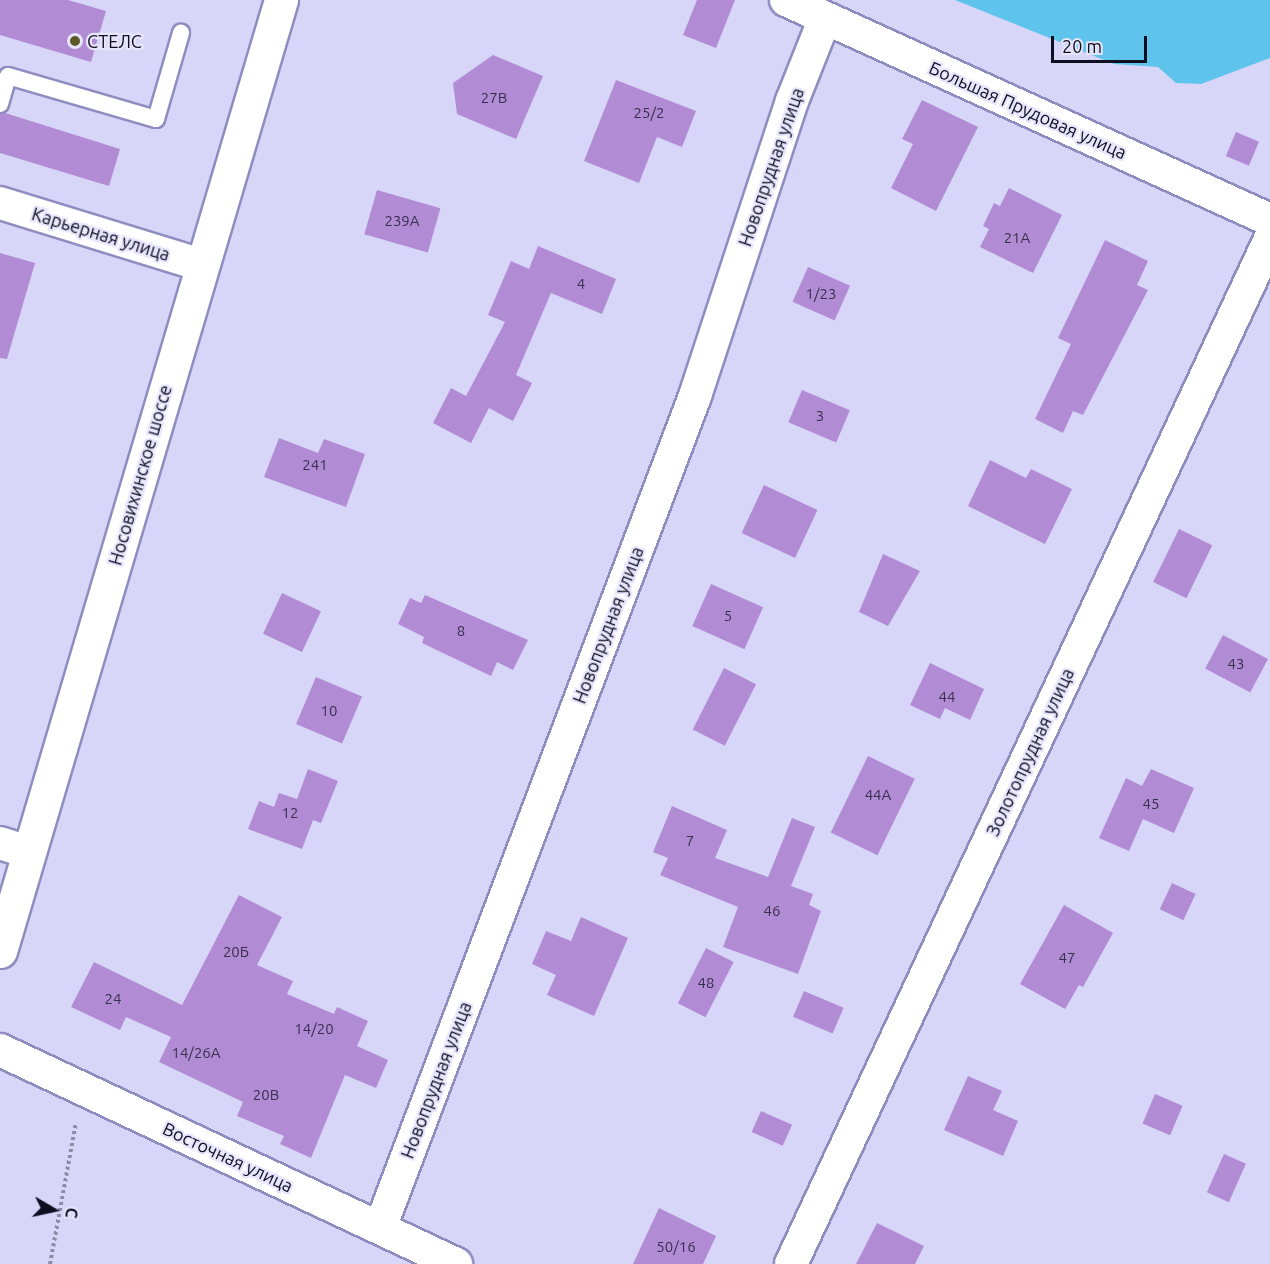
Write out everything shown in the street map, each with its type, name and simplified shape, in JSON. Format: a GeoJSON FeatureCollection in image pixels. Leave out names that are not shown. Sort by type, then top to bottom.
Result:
{"type":"FeatureCollection","features":[{"type":"Feature","properties":{"kind":"main road","name":"Носовихинское шоссе"},"geometry":{"type":"LineString","coordinates":[[0,951],[14,847],[202,265],[281,0]]}},
{"type":"Feature","properties":{"kind":"street","name":"Большая Прудовая улица"},"geometry":{"type":"LineString","coordinates":[[786,0],[1270,220]]}},
{"type":"Feature","properties":{"kind":"street","name":"Новопрудная улица"},"geometry":{"type":"LineString","coordinates":[[380,1228],[695,396],[792,101],[825,18]]}},
{"type":"Feature","properties":{"kind":"street","name":"Карьерная улица"},"geometry":{"type":"LineString","coordinates":[[0,203],[202,265]]}},
{"type":"Feature","properties":{"kind":"street","name":"Золотопрудная улица"},"geometry":{"type":"LineString","coordinates":[[791,1264],[1270,239]]}},
{"type":"Feature","properties":{"kind":"street","name":"Восточная улица"},"geometry":{"type":"LineString","coordinates":[[0,1050],[456,1264]]}},
{"type":"Feature","properties":{"kind":"lane"},"geometry":{"type":"LineString","coordinates":[[0,104],[8,76],[156,119],[180,33]]}},
{"type":"Feature","properties":{"kind":"path"},"geometry":{"type":"LineString","coordinates":[[50,1264],[83,1089]]}},
{"type":"Feature","properties":{"kind":"water"},"geometry":{"type":"Polygon","coordinates":[[[955,0],[1270,0],[1270,58],[1201,84],[1176,83],[1158,67],[1114,64],[955,0]]]}},
{"type":"Feature","properties":{"kind":"building"},"geometry":{"type":"Polygon","coordinates":[[[0,0],[68,0],[106,11],[91,62],[0,35],[0,0]]]}},
{"type":"Feature","properties":{"kind":"building"},"geometry":{"type":"Polygon","coordinates":[[[697,0],[735,0],[716,48],[683,35],[697,0]]]}},
{"type":"Feature","properties":{"kind":"building"},"geometry":{"type":"Polygon","coordinates":[[[493,55],[543,76],[516,139],[457,114],[453,83],[493,55]]]}},
{"type":"Feature","properties":{"kind":"building"},"geometry":{"type":"Polygon","coordinates":[[[616,80],[696,111],[682,147],[657,137],[639,183],[584,161],[616,80]]]}},
{"type":"Feature","properties":{"kind":"building"},"geometry":{"type":"Polygon","coordinates":[[[922,100],[978,127],[936,211],[891,188],[913,144],[902,139],[922,100]]]}},
{"type":"Feature","properties":{"kind":"building"},"geometry":{"type":"Polygon","coordinates":[[[5,113],[120,149],[109,186],[0,153],[0,114],[5,113]]]}},
{"type":"Feature","properties":{"kind":"building"},"geometry":{"type":"Polygon","coordinates":[[[1236,132],[1259,142],[1249,166],[1226,156],[1236,132]]]}},
{"type":"Feature","properties":{"kind":"building"},"geometry":{"type":"Polygon","coordinates":[[[1009,188],[1062,215],[1033,273],[980,247],[989,229],[983,226],[994,203],[1000,206],[1009,188]]]}},
{"type":"Feature","properties":{"kind":"building"},"geometry":{"type":"Polygon","coordinates":[[[377,190],[440,208],[428,252],[364,234],[377,190]]]}},
{"type":"Feature","properties":{"kind":"building"},"geometry":{"type":"Polygon","coordinates":[[[1105,240],[1148,261],[1137,285],[1148,290],[1083,415],[1073,411],[1063,433],[1035,419],[1071,344],[1058,338],[1105,240]]]}},
{"type":"Feature","properties":{"kind":"building"},"geometry":{"type":"Polygon","coordinates":[[[538,246],[616,279],[602,314],[551,293],[516,375],[532,383],[513,421],[489,408],[471,443],[433,423],[451,388],[466,396],[505,322],[488,315],[511,261],[529,269],[538,246]]]}},
{"type":"Feature","properties":{"kind":"building"},"geometry":{"type":"Polygon","coordinates":[[[0,253],[35,263],[7,359],[0,358],[0,253]]]}},
{"type":"Feature","properties":{"kind":"building"},"geometry":{"type":"Polygon","coordinates":[[[808,267],[850,286],[835,320],[793,302],[808,267]]]}},
{"type":"Feature","properties":{"kind":"building"},"geometry":{"type":"Polygon","coordinates":[[[802,390],[850,410],[836,443],[788,422],[802,390]]]}},
{"type":"Feature","properties":{"kind":"building"},"geometry":{"type":"Polygon","coordinates":[[[279,438],[318,453],[324,439],[365,454],[346,507],[264,477],[279,438]]]}},
{"type":"Feature","properties":{"kind":"building"},"geometry":{"type":"Polygon","coordinates":[[[990,460],[1026,478],[1031,469],[1072,489],[1045,544],[968,506],[990,460]]]}},
{"type":"Feature","properties":{"kind":"building"},"geometry":{"type":"Polygon","coordinates":[[[764,485],[817,510],[795,558],[742,533],[764,485]]]}},
{"type":"Feature","properties":{"kind":"building"},"geometry":{"type":"Polygon","coordinates":[[[1179,529],[1212,545],[1186,598],[1153,582],[1179,529]]]}},
{"type":"Feature","properties":{"kind":"building"},"geometry":{"type":"Polygon","coordinates":[[[883,554],[920,571],[888,626],[859,612],[883,554]]]}},
{"type":"Feature","properties":{"kind":"building"},"geometry":{"type":"Polygon","coordinates":[[[711,584],[763,607],[744,649],[692,626],[711,584]]]}},
{"type":"Feature","properties":{"kind":"building"},"geometry":{"type":"Polygon","coordinates":[[[282,593],[321,611],[302,652],[263,634],[282,593]]]}},
{"type":"Feature","properties":{"kind":"building"},"geometry":{"type":"Polygon","coordinates":[[[425,595],[528,640],[513,670],[497,662],[491,676],[422,643],[424,637],[398,624],[410,598],[421,603],[425,595]]]}},
{"type":"Feature","properties":{"kind":"building"},"geometry":{"type":"Polygon","coordinates":[[[1223,635],[1268,659],[1250,692],[1205,669],[1223,635]]]}},
{"type":"Feature","properties":{"kind":"building"},"geometry":{"type":"Polygon","coordinates":[[[930,663],[984,689],[970,720],[945,708],[940,719],[910,705],[930,663]]]}},
{"type":"Feature","properties":{"kind":"building"},"geometry":{"type":"Polygon","coordinates":[[[724,668],[756,684],[725,746],[693,729],[724,668]]]}},
{"type":"Feature","properties":{"kind":"building"},"geometry":{"type":"Polygon","coordinates":[[[316,677],[362,697],[342,743],[296,724],[316,677]]]}},
{"type":"Feature","properties":{"kind":"building"},"geometry":{"type":"Polygon","coordinates":[[[868,756],[915,779],[877,855],[831,832],[868,756]]]}},
{"type":"Feature","properties":{"kind":"building"},"geometry":{"type":"Polygon","coordinates":[[[308,769],[338,781],[321,823],[313,820],[302,849],[248,829],[259,801],[274,807],[279,793],[297,799],[308,769]]]}},
{"type":"Feature","properties":{"kind":"building"},"geometry":{"type":"Polygon","coordinates":[[[1151,769],[1194,788],[1174,833],[1143,819],[1129,851],[1099,838],[1126,778],[1142,786],[1151,769]]]}},
{"type":"Feature","properties":{"kind":"building"},"geometry":{"type":"Polygon","coordinates":[[[672,806],[727,830],[715,858],[768,877],[792,818],[815,827],[791,886],[813,894],[809,905],[821,911],[798,974],[723,947],[738,907],[660,875],[668,858],[653,852],[672,806]]]}},
{"type":"Feature","properties":{"kind":"building"},"geometry":{"type":"Polygon","coordinates":[[[1172,883],[1196,894],[1183,920],[1160,909],[1172,883]]]}},
{"type":"Feature","properties":{"kind":"building"},"geometry":{"type":"Polygon","coordinates":[[[239,895],[282,917],[257,965],[293,981],[287,994],[334,1014],[337,1007],[368,1021],[357,1046],[388,1060],[376,1088],[345,1075],[311,1158],[280,1144],[284,1136],[237,1116],[243,1102],[159,1062],[171,1037],[126,1017],[120,1030],[71,1007],[94,962],[182,1005],[239,895]]]}},
{"type":"Feature","properties":{"kind":"building"},"geometry":{"type":"Polygon","coordinates":[[[1064,905],[1113,933],[1083,987],[1079,985],[1065,1009],[1020,984],[1064,905]]]}},
{"type":"Feature","properties":{"kind":"building"},"geometry":{"type":"Polygon","coordinates":[[[581,917],[628,938],[594,1016],[547,995],[556,975],[532,964],[546,931],[571,941],[581,917]]]}},
{"type":"Feature","properties":{"kind":"building"},"geometry":{"type":"Polygon","coordinates":[[[706,948],[734,962],[705,1017],[678,1003],[706,948]]]}},
{"type":"Feature","properties":{"kind":"building"},"geometry":{"type":"Polygon","coordinates":[[[804,991],[844,1008],[833,1034],[793,1017],[804,991]]]}},
{"type":"Feature","properties":{"kind":"building"},"geometry":{"type":"Polygon","coordinates":[[[968,1076],[1002,1091],[993,1110],[1018,1121],[1003,1156],[944,1130],[968,1076]]]}},
{"type":"Feature","properties":{"kind":"building"},"geometry":{"type":"Polygon","coordinates":[[[1155,1094],[1183,1106],[1170,1135],[1142,1123],[1155,1094]]]}},
{"type":"Feature","properties":{"kind":"building"},"geometry":{"type":"Polygon","coordinates":[[[761,1111],[792,1125],[783,1146],[752,1132],[761,1111]]]}},
{"type":"Feature","properties":{"kind":"building"},"geometry":{"type":"Polygon","coordinates":[[[1224,1154],[1246,1164],[1229,1202],[1207,1192],[1224,1154]]]}},
{"type":"Feature","properties":{"kind":"building"},"geometry":{"type":"Polygon","coordinates":[[[659,1208],[716,1236],[703,1264],[633,1264],[659,1208]]]}},
{"type":"Feature","properties":{"kind":"building"},"geometry":{"type":"Polygon","coordinates":[[[877,1223],[924,1246],[915,1264],[856,1264],[877,1223]]]}},
{"type":"Feature","properties":{"kind":"place","name":"СТЕЛС"},"geometry":{"type":"Point","coordinates":[75,41]}}]}
